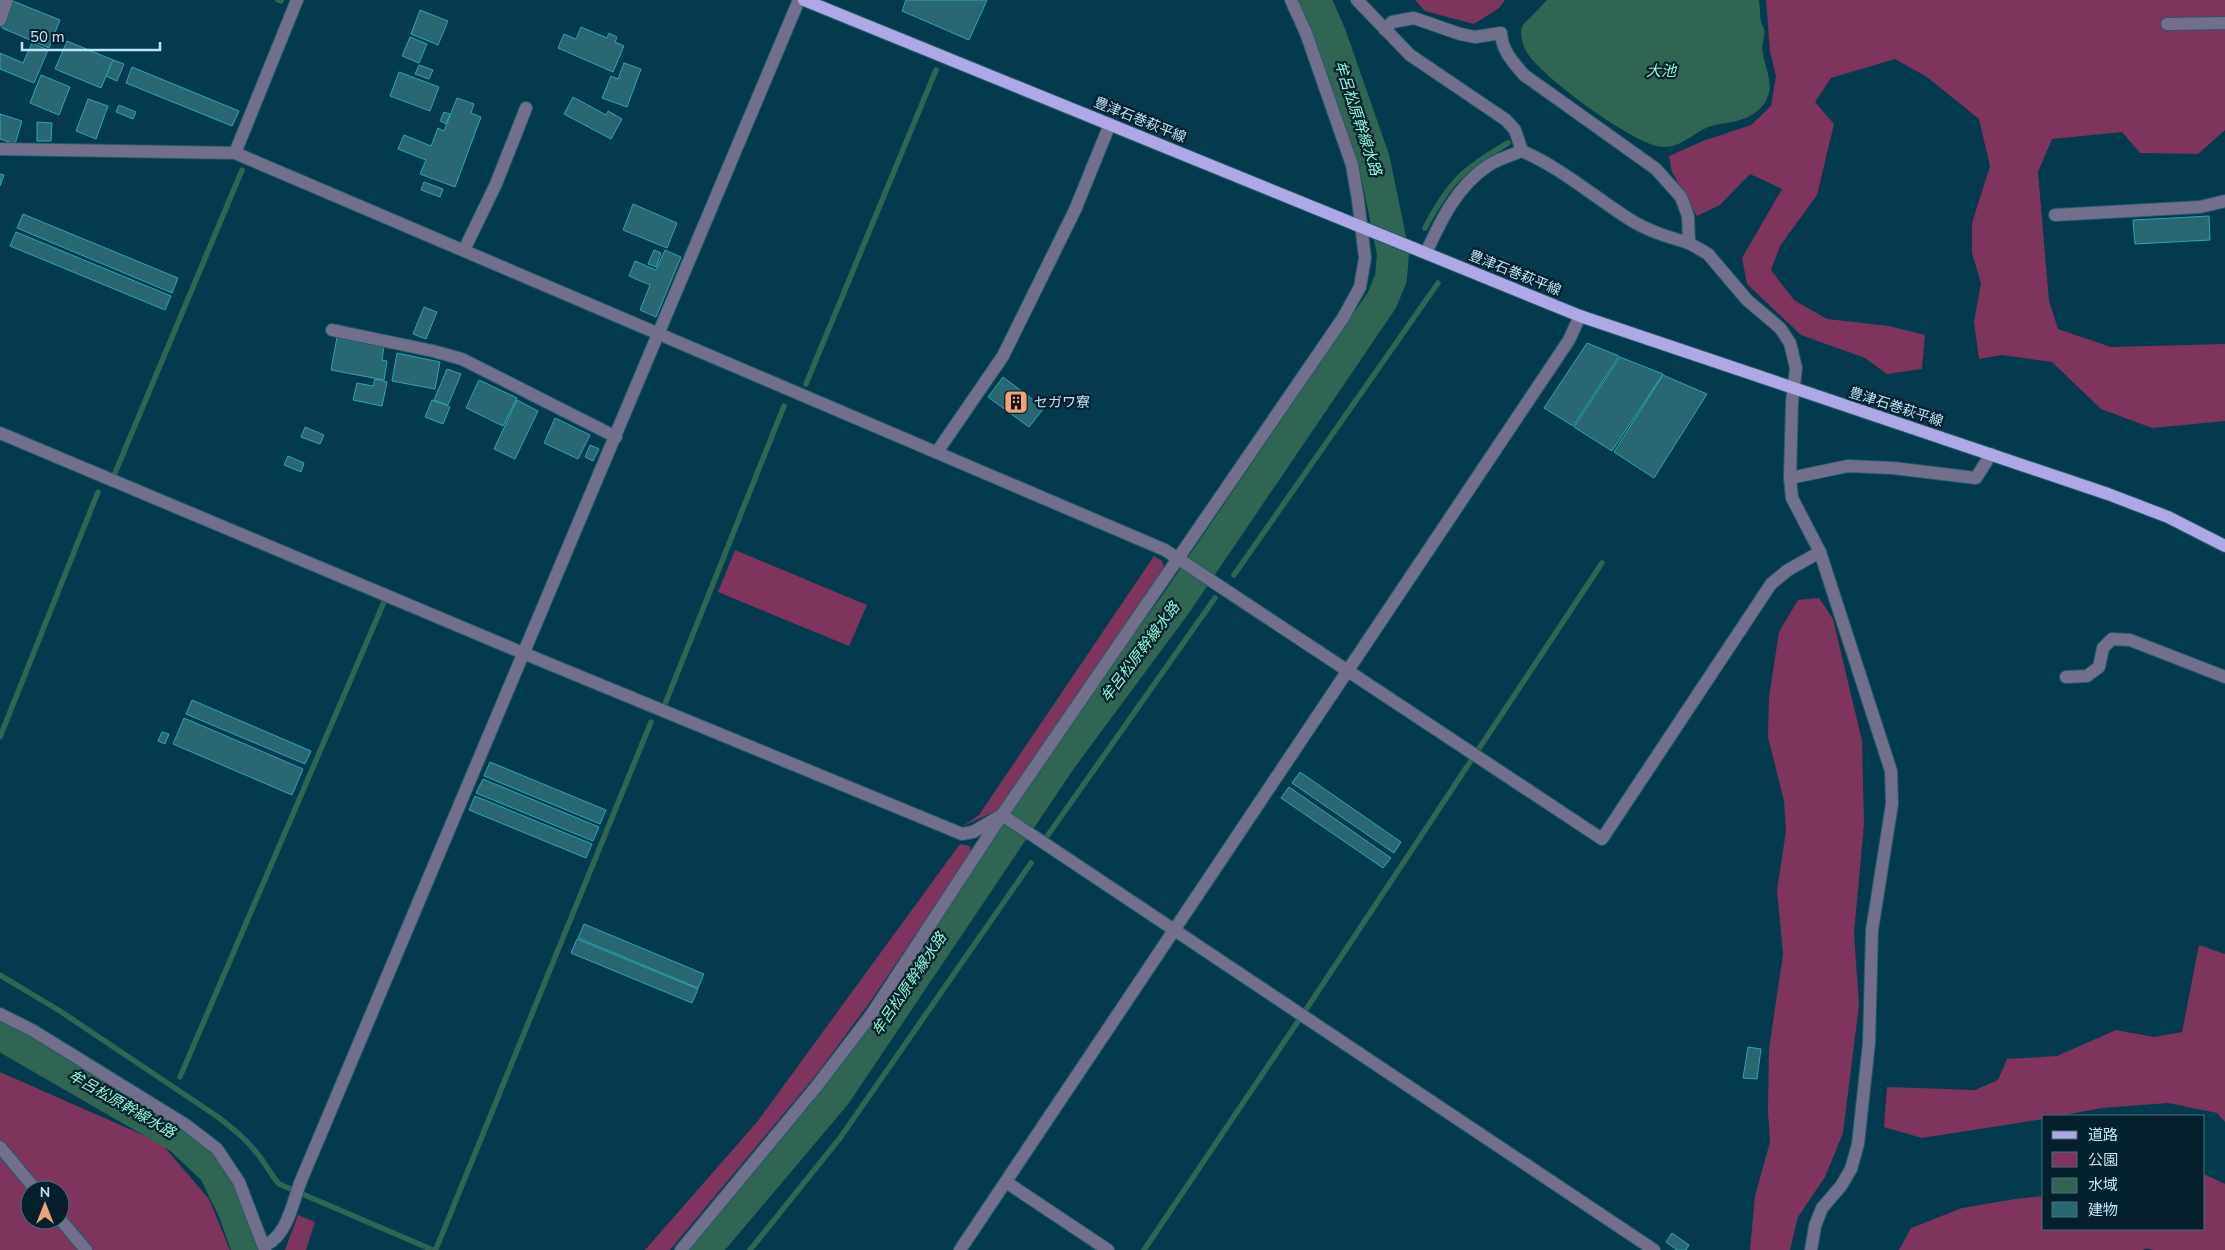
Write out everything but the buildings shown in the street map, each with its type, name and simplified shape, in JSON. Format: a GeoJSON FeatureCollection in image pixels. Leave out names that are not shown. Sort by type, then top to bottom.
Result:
{"type":"FeatureCollection","features":[{"type":"Feature","properties":{"kind":"main road","name":"豊津石巻萩平線"},"geometry":{"type":"LineString","coordinates":[[804,0],[1580,316],[2108,494],[2168,517],[2225,546]]}},
{"type":"Feature","properties":{"kind":"street"},"geometry":{"type":"LineString","coordinates":[[0,20],[7,0]]}},
{"type":"Feature","properties":{"kind":"street"},"geometry":{"type":"LineString","coordinates":[[235,153],[297,0]]}},
{"type":"Feature","properties":{"kind":"street"},"geometry":{"type":"LineString","coordinates":[[0,1014],[32,1030],[186,1125],[217,1149],[239,1182],[264,1248],[273,1242],[283,1228],[300,1183],[799,0]]}},
{"type":"Feature","properties":{"kind":"street"},"geometry":{"type":"LineString","coordinates":[[681,1250],[816,1086],[871,1014],[1343,318],[1360,287],[1365,258],[1352,165],[1306,33],[1292,0]]}},
{"type":"Feature","properties":{"kind":"street"},"geometry":{"type":"LineString","coordinates":[[1357,0],[1417,60],[1506,120],[1515,130],[1522,151]]}},
{"type":"Feature","properties":{"kind":"street"},"geometry":{"type":"LineString","coordinates":[[1385,30],[1392,22],[1414,18],[1460,34],[1476,37],[1501,33],[1502,43],[1509,57],[1524,75],[1656,169],[1681,197],[1688,216],[1690,243]]}},
{"type":"Feature","properties":{"kind":"street"},"geometry":{"type":"LineString","coordinates":[[2167,24],[2225,23]]}},
{"type":"Feature","properties":{"kind":"street"},"geometry":{"type":"LineString","coordinates":[[464,250],[496,184],[526,108]]}},
{"type":"Feature","properties":{"kind":"street"},"geometry":{"type":"LineString","coordinates":[[937,452],[1004,356],[1075,210],[1110,124]]}},
{"type":"Feature","properties":{"kind":"street"},"geometry":{"type":"LineString","coordinates":[[0,149],[235,153],[1165,550],[1602,839],[1771,584],[1788,570],[1820,552]]}},
{"type":"Feature","properties":{"kind":"street"},"geometry":{"type":"LineString","coordinates":[[1423,252],[1455,197],[1474,177],[1490,164],[1522,151],[1544,161],[1630,220],[1661,235],[1690,243],[1708,254],[1747,300],[1780,328],[1795,355],[1790,478],[1792,498],[1820,552],[1891,772],[1892,804],[1872,930],[1869,1043],[1858,1144],[1851,1168],[1841,1186],[1822,1208],[1815,1226],[1811,1250]]}},
{"type":"Feature","properties":{"kind":"street"},"geometry":{"type":"LineString","coordinates":[[2055,215],[2200,207],[2225,201]]}},
{"type":"Feature","properties":{"kind":"street"},"geometry":{"type":"LineString","coordinates":[[960,1250],[1176,930],[1569,340],[1580,316]]}},
{"type":"Feature","properties":{"kind":"street"},"geometry":{"type":"LineString","coordinates":[[332,330],[433,350],[462,359],[616,436]]}},
{"type":"Feature","properties":{"kind":"street"},"geometry":{"type":"LineString","coordinates":[[0,433],[523,653],[962,834],[973,832],[1005,817]]}},
{"type":"Feature","properties":{"kind":"street"},"geometry":{"type":"LineString","coordinates":[[1790,478],[1848,466],[1893,468],[1976,478],[1991,454]]}},
{"type":"Feature","properties":{"kind":"street"},"geometry":{"type":"LineString","coordinates":[[2066,678],[2088,676],[2099,667],[2103,648],[2112,639],[2130,640],[2225,677]]}},
{"type":"Feature","properties":{"kind":"street"},"geometry":{"type":"LineString","coordinates":[[1005,817],[1654,1250]]}},
{"type":"Feature","properties":{"kind":"street"},"geometry":{"type":"LineString","coordinates":[[0,1147],[28,1180]]}},
{"type":"Feature","properties":{"kind":"street"},"geometry":{"type":"LineString","coordinates":[[1006,1182],[1108,1250]]}},
{"type":"Feature","properties":{"kind":"street"},"geometry":{"type":"LineString","coordinates":[[69,1230],[86,1250]]}},
{"type":"Feature","properties":{"kind":"green space"},"geometry":{"type":"Polygon","coordinates":[[[1415,0],[1505,0],[1499,8],[1474,24],[1425,11],[1415,0]]]}},
{"type":"Feature","properties":{"kind":"green space"},"geometry":{"type":"Polygon","coordinates":[[[1766,0],[2225,0],[2225,130],[2198,154],[2140,153],[2122,132],[2052,139],[2038,172],[2049,301],[2058,329],[2111,347],[2225,344],[2225,421],[2152,428],[2101,409],[2052,362],[2002,355],[1979,359],[1974,322],[1981,283],[1972,253],[1972,223],[1990,166],[1979,119],[1927,77],[1895,59],[1831,78],[1815,102],[1834,124],[1817,195],[1780,246],[1771,270],[1794,300],[1827,319],[1889,326],[1925,335],[1922,369],[1887,374],[1865,358],[1801,335],[1747,284],[1742,258],[1782,189],[1750,174],[1720,205],[1697,216],[1672,172],[1669,156],[1703,141],[1751,125],[1771,106],[1776,76],[1770,51],[1766,0]]]}},
{"type":"Feature","properties":{"kind":"green space"},"geometry":{"type":"Polygon","coordinates":[[[735,550],[867,605],[849,646],[718,592],[735,550]]]}},
{"type":"Feature","properties":{"kind":"green space"},"geometry":{"type":"Polygon","coordinates":[[[1154,556],[1162,561],[1164,567],[1000,809],[963,826],[979,815],[1154,556]]]}},
{"type":"Feature","properties":{"kind":"green space"},"geometry":{"type":"Polygon","coordinates":[[[1819,598],[1833,619],[1862,741],[1864,824],[1854,933],[1859,1005],[1843,1133],[1825,1177],[1798,1217],[1790,1250],[1750,1250],[1755,1196],[1770,1142],[1768,1111],[1769,1049],[1783,954],[1777,890],[1786,831],[1784,801],[1768,737],[1769,697],[1779,632],[1798,600],[1819,598]]]}},
{"type":"Feature","properties":{"kind":"green space"},"geometry":{"type":"Polygon","coordinates":[[[960,844],[970,846],[971,852],[870,1002],[816,1075],[670,1250],[645,1250],[757,1122],[960,844]]]}},
{"type":"Feature","properties":{"kind":"green space"},"geometry":{"type":"Polygon","coordinates":[[[2199,945],[2225,954],[2225,1122],[2217,1113],[2168,1103],[2102,1108],[2064,1115],[2042,1115],[2042,1119],[1922,1138],[1884,1127],[1887,1087],[1975,1090],[1998,1080],[2007,1059],[2057,1056],[2116,1030],[2154,1037],[2182,1032],[2199,945]]]}},
{"type":"Feature","properties":{"kind":"green space"},"geometry":{"type":"Polygon","coordinates":[[[0,1072],[161,1143],[209,1199],[230,1250],[0,1250],[0,1072]]]}},
{"type":"Feature","properties":{"kind":"green space"},"geometry":{"type":"Polygon","coordinates":[[[2205,1174],[2225,1184],[2225,1250],[2153,1250],[2146,1248],[2143,1250],[1899,1250],[1911,1228],[1962,1208],[2042,1196],[2042,1230],[2205,1230],[2205,1174]]]}},
{"type":"Feature","properties":{"kind":"green space"},"geometry":{"type":"Polygon","coordinates":[[[298,1215],[315,1222],[306,1250],[285,1250],[298,1215]]]}},
{"type":"Feature","properties":{"kind":"water","name":"大池"},"geometry":{"type":"Polygon","coordinates":[[[1547,0],[1759,0],[1761,22],[1764,27],[1762,48],[1770,85],[1768,96],[1759,110],[1746,118],[1708,127],[1683,142],[1670,147],[1650,144],[1613,124],[1570,94],[1537,65],[1528,54],[1522,40],[1522,26],[1547,0]]]}},
{"type":"Feature","properties":{"kind":"waterway","name":"牟呂松原幹線水路"},"geometry":{"type":"LineString","coordinates":[[704,1250],[835,1095],[1061,759],[1175,605],[1382,300],[1391,278],[1393,253],[1374,160],[1330,34],[1315,0]]}},
{"type":"Feature","properties":{"kind":"waterway"},"geometry":{"type":"LineString","coordinates":[[806,384],[936,70]]}},
{"type":"Feature","properties":{"kind":"waterway"},"geometry":{"type":"LineString","coordinates":[[1425,228],[1442,199],[1459,178],[1479,161],[1508,143]]}},
{"type":"Feature","properties":{"kind":"waterway"},"geometry":{"type":"LineString","coordinates":[[115,473],[242,170]]}},
{"type":"Feature","properties":{"kind":"waterway"},"geometry":{"type":"LineString","coordinates":[[1234,575],[1438,283]]}},
{"type":"Feature","properties":{"kind":"waterway"},"geometry":{"type":"LineString","coordinates":[[665,704],[784,406]]}},
{"type":"Feature","properties":{"kind":"waterway"},"geometry":{"type":"LineString","coordinates":[[0,737],[98,492]]}},
{"type":"Feature","properties":{"kind":"waterway"},"geometry":{"type":"LineString","coordinates":[[1144,1250],[1602,563]]}},
{"type":"Feature","properties":{"kind":"waterway"},"geometry":{"type":"LineString","coordinates":[[1048,835],[1215,598]]}},
{"type":"Feature","properties":{"kind":"waterway"},"geometry":{"type":"LineString","coordinates":[[180,1077],[384,602]]}},
{"type":"Feature","properties":{"kind":"waterway"},"geometry":{"type":"LineString","coordinates":[[436,1249],[651,722]]}},
{"type":"Feature","properties":{"kind":"waterway"},"geometry":{"type":"LineString","coordinates":[[750,1250],[840,1138],[1031,863]]}},
{"type":"Feature","properties":{"kind":"waterway"},"geometry":{"type":"LineString","coordinates":[[0,975],[60,1011],[218,1117],[252,1147],[279,1184],[433,1250]]}},
{"type":"Feature","properties":{"kind":"waterway","name":"牟呂松原幹線水路"},"geometry":{"type":"LineString","coordinates":[[0,1034],[180,1138],[214,1170],[234,1211],[248,1250]]}},
{"type":"Feature","properties":{"kind":"place","name":"セガワ寮"},"geometry":{"type":"Point","coordinates":[1016,402]}}]}
